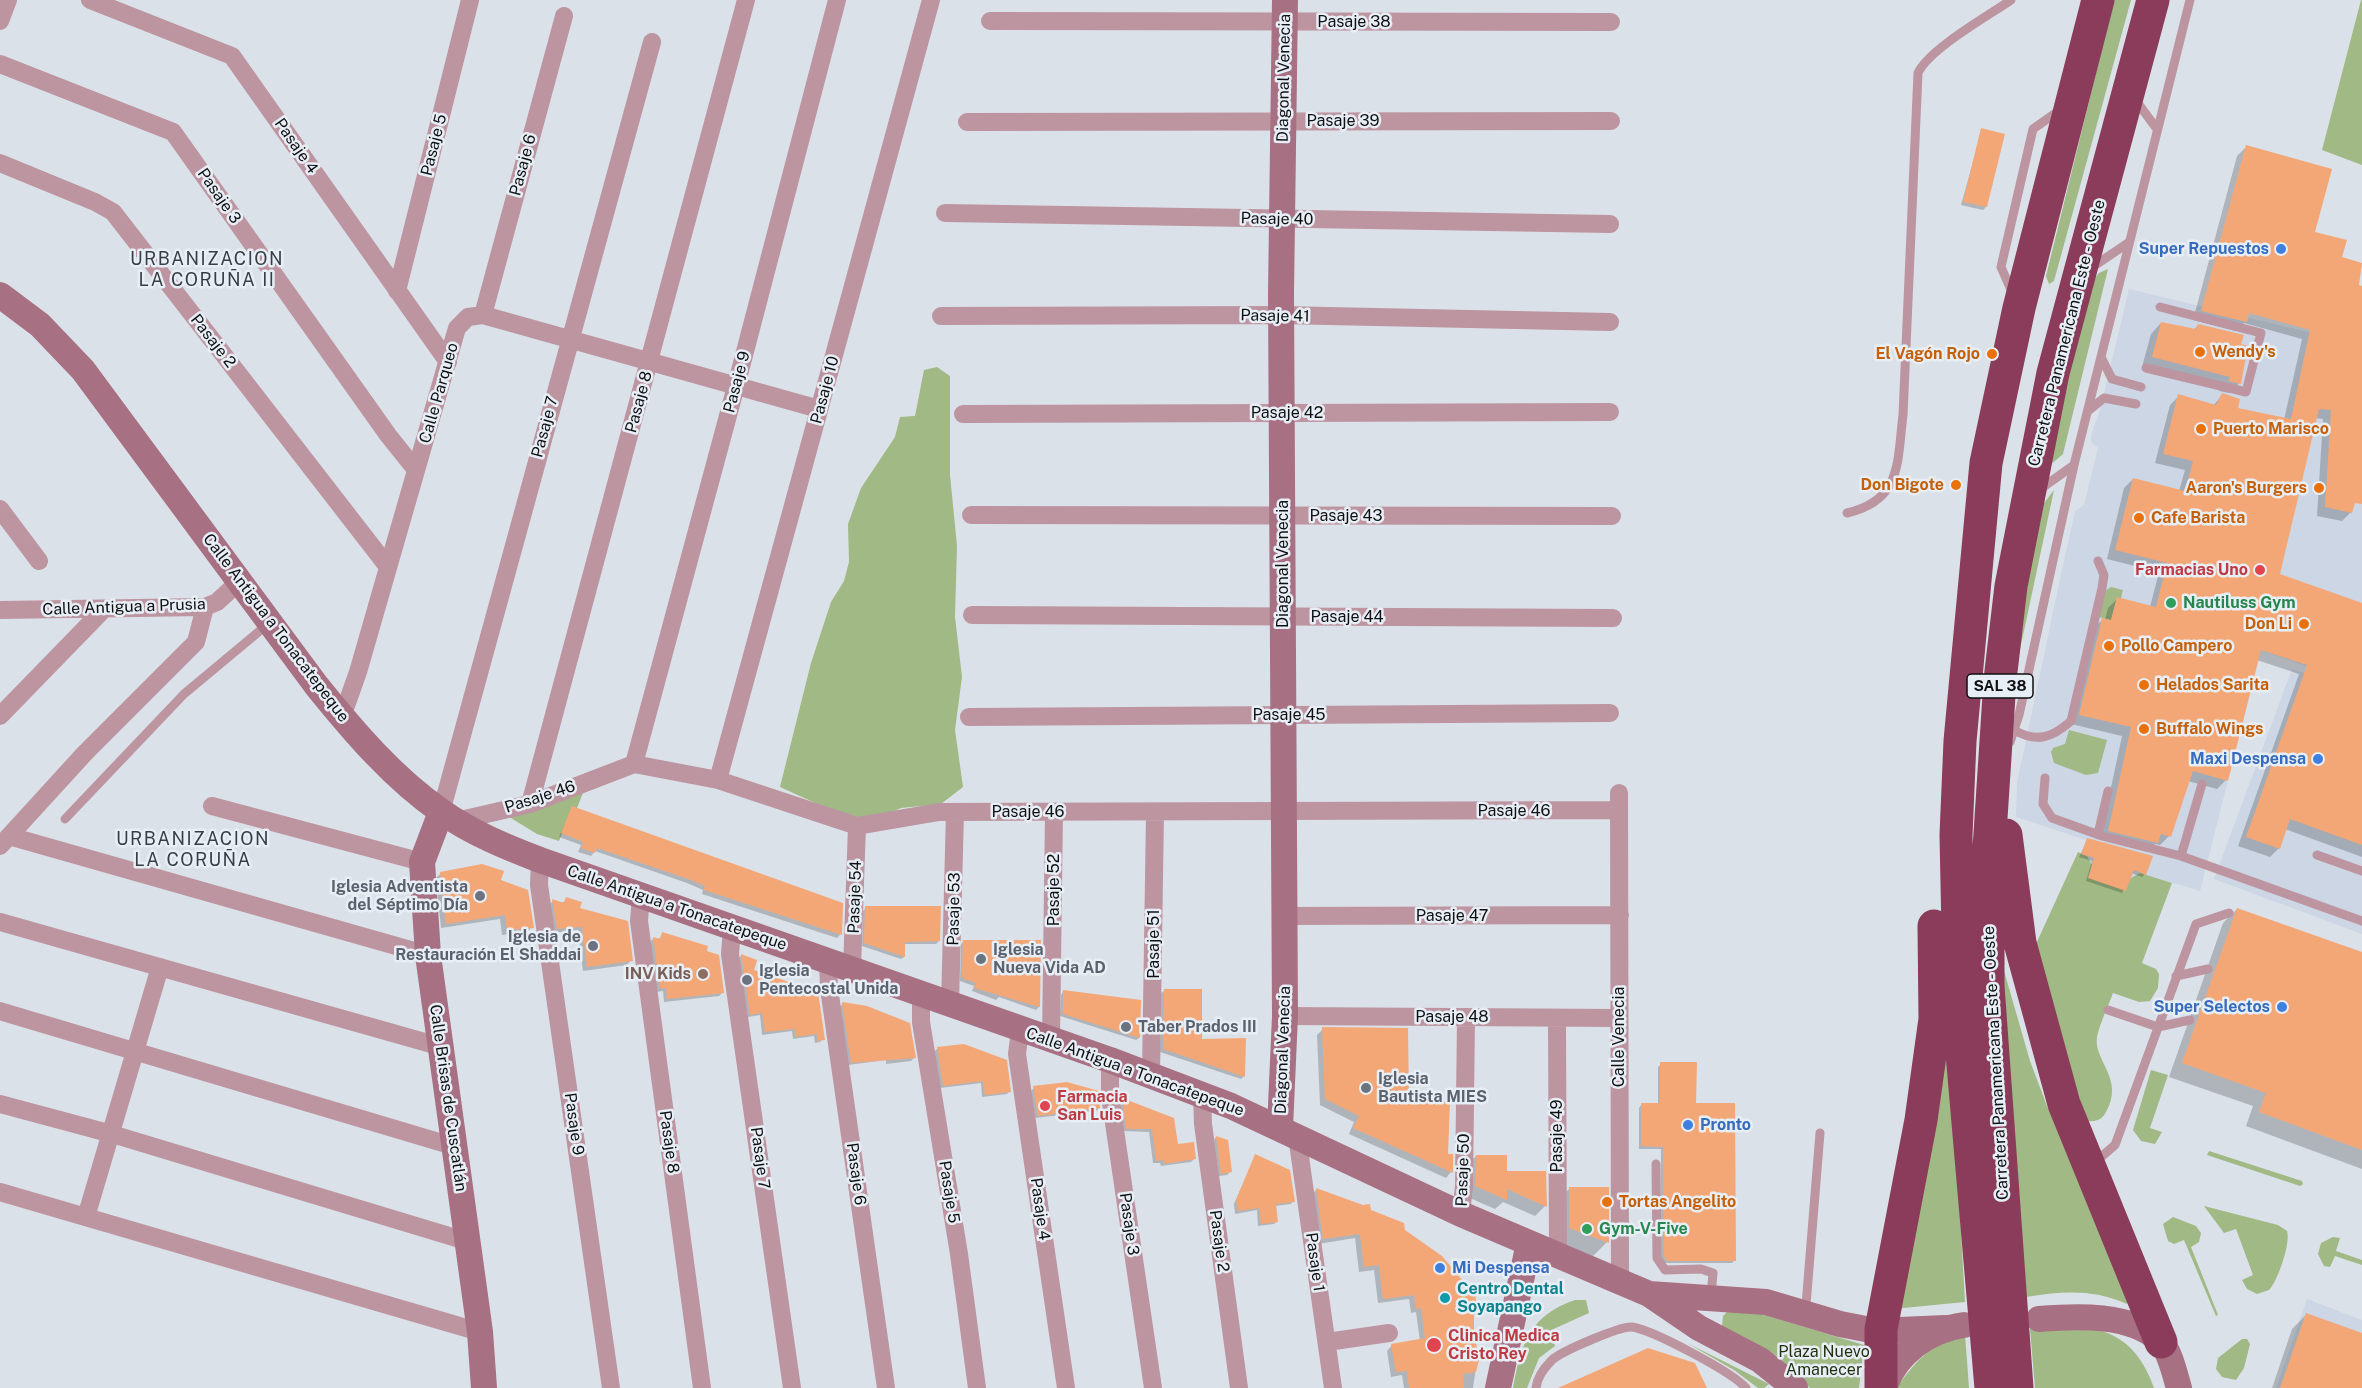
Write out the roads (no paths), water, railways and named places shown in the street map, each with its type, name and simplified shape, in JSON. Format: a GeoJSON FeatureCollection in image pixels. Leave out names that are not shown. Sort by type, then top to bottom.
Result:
{"type":"FeatureCollection","features":[{"type":"Feature","properties":{"kind":"highway","name":"Carretera Panamericana Este - Oeste"},"geometry":{"type":"LineString","coordinates":[[1991,1388],[1960,1030],[1956,929],[1956,835],[1960,741],[1986,463],[2019,308],[2098,0]]}},
{"type":"Feature","properties":{"kind":"highway"},"geometry":{"type":"LineString","coordinates":[[2129,92],[2124,80],[2144,0]]}},
{"type":"Feature","properties":{"kind":"highway","name":"Carretera Panamericana Este - Oeste"},"geometry":{"type":"LineString","coordinates":[[2018,1388],[1987,965],[1989,840],[2001,680],[2011,586],[2053,373],[2153,0]]}},
{"type":"Feature","properties":{"kind":"highway"},"geometry":{"type":"LineString","coordinates":[[1882,1388],[1881,1330],[1921,1120],[1935,1019],[1934,906],[1942,813],[1947,705],[1967,533],[1986,463]]}},
{"type":"Feature","properties":{"kind":"highway"},"geometry":{"type":"LineString","coordinates":[[2001,680],[2001,766],[2013,900],[2024,961],[2064,1104],[2161,1342]]}},
{"type":"Feature","properties":{"kind":"main road","name":"Diagonal Venecia"},"geometry":{"type":"LineString","coordinates":[[1285,11],[1281,315],[1284,916],[1289,1132]]}},
{"type":"Feature","properties":{"kind":"main road","name":"Calle Antigua a Tonacatepeque"},"geometry":{"type":"LineString","coordinates":[[0,295],[40,325],[83,370],[342,717],[394,772],[449,816],[501,844],[540,860],[1202,1094],[1289,1132],[1461,1214],[1649,1294],[1700,1328],[1760,1360],[1795,1388]]}},
{"type":"Feature","properties":{"kind":"main road","name":"Calle Brisas de Cuscatlán"},"geometry":{"type":"LineString","coordinates":[[449,816],[422,862],[428,955],[480,1332],[484,1388]]}},
{"type":"Feature","properties":{"kind":"main road"},"geometry":{"type":"LineString","coordinates":[[1498,1388],[1529,1243]]}},
{"type":"Feature","properties":{"kind":"main road","name":"Calle Antigua a Tonacatepeque"},"geometry":{"type":"LineString","coordinates":[[1649,1294],[1710,1296],[1766,1302],[1840,1324],[1881,1330],[1955,1326],[1935,1331],[1909,1351],[1891,1372],[1882,1388]]}},
{"type":"Feature","properties":{"kind":"main road"},"geometry":{"type":"LineString","coordinates":[[2039,1319],[2094,1316],[2131,1326],[2161,1342],[2179,1388]]}},
{"type":"Feature","properties":{"kind":"street"},"geometry":{"type":"LineString","coordinates":[[0,21],[8,0]]}},
{"type":"Feature","properties":{"kind":"street","name":"Pasaje 4"},"geometry":{"type":"LineString","coordinates":[[90,0],[232,56],[448,362]]}},
{"type":"Feature","properties":{"kind":"street","name":"Pasaje 5"},"geometry":{"type":"LineString","coordinates":[[397,291],[470,0]]}},
{"type":"Feature","properties":{"kind":"street","name":"Pasaje 8"},"geometry":{"type":"LineString","coordinates":[[530,804],[746,0]]}},
{"type":"Feature","properties":{"kind":"street","name":"Pasaje 9"},"geometry":{"type":"LineString","coordinates":[[634,764],[837,0]]}},
{"type":"Feature","properties":{"kind":"street","name":"Pasaje 10"},"geometry":{"type":"LineString","coordinates":[[718,780],[931,0]]}},
{"type":"Feature","properties":{"kind":"street","name":"Pasaje 38"},"geometry":{"type":"LineString","coordinates":[[990,21],[1285,11],[1611,22]]}},
{"type":"Feature","properties":{"kind":"street","name":"Pasaje 6"},"geometry":{"type":"LineString","coordinates":[[483,315],[564,16]]}},
{"type":"Feature","properties":{"kind":"street","name":"Pasaje 7"},"geometry":{"type":"LineString","coordinates":[[449,816],[568,341],[652,42]]}},
{"type":"Feature","properties":{"kind":"street","name":"Pasaje 3"},"geometry":{"type":"LineString","coordinates":[[0,64],[173,132],[388,435],[416,470]]}},
{"type":"Feature","properties":{"kind":"street","name":"Pasaje 39"},"geometry":{"type":"LineString","coordinates":[[968,122],[1611,121]]}},
{"type":"Feature","properties":{"kind":"street","name":"Pasaje 2"},"geometry":{"type":"LineString","coordinates":[[0,163],[113,212],[388,567]]}},
{"type":"Feature","properties":{"kind":"street","name":"Pasaje 40"},"geometry":{"type":"LineString","coordinates":[[945,213],[1610,224]]}},
{"type":"Feature","properties":{"kind":"street"},"geometry":{"type":"LineString","coordinates":[[483,315],[568,341],[819,409]]}},
{"type":"Feature","properties":{"kind":"street","name":"Calle Parqueo"},"geometry":{"type":"LineString","coordinates":[[342,717],[458,328],[468,317],[483,315]]}},
{"type":"Feature","properties":{"kind":"street","name":"Pasaje 41"},"geometry":{"type":"LineString","coordinates":[[941,316],[1281,315],[1610,322]]}},
{"type":"Feature","properties":{"kind":"street","name":"Pasaje 42"},"geometry":{"type":"LineString","coordinates":[[963,414],[1610,412]]}},
{"type":"Feature","properties":{"kind":"street"},"geometry":{"type":"LineString","coordinates":[[0,509],[39,561]]}},
{"type":"Feature","properties":{"kind":"street","name":"Pasaje 43"},"geometry":{"type":"LineString","coordinates":[[971,515],[1612,516]]}},
{"type":"Feature","properties":{"kind":"street","name":"Calle Antigua a Prusia"},"geometry":{"type":"LineString","coordinates":[[0,610],[205,607],[217,602],[240,581]]}},
{"type":"Feature","properties":{"kind":"street"},"geometry":{"type":"LineString","coordinates":[[205,607],[196,642],[85,753],[4,841],[428,955]]}},
{"type":"Feature","properties":{"kind":"street"},"geometry":{"type":"LineString","coordinates":[[0,716],[104,609]]}},
{"type":"Feature","properties":{"kind":"street","name":"Pasaje 44"},"geometry":{"type":"LineString","coordinates":[[972,615],[1613,618]]}},
{"type":"Feature","properties":{"kind":"street","name":"Pasaje 45"},"geometry":{"type":"LineString","coordinates":[[969,717],[1610,713]]}},
{"type":"Feature","properties":{"kind":"street","name":"Pasaje 46"},"geometry":{"type":"LineString","coordinates":[[449,816],[530,804],[634,764],[718,780],[857,826],[939,812],[1284,812],[1619,802]]}},
{"type":"Feature","properties":{"kind":"street","name":"Calle Venecia"},"geometry":{"type":"LineString","coordinates":[[1619,802],[1620,1281]]}},
{"type":"Feature","properties":{"kind":"street"},"geometry":{"type":"LineString","coordinates":[[212,806],[422,862]]}},
{"type":"Feature","properties":{"kind":"street","name":"Pasaje 53"},"geometry":{"type":"LineString","coordinates":[[950,1005],[955,812]]}},
{"type":"Feature","properties":{"kind":"street","name":"Pasaje 52"},"geometry":{"type":"LineString","coordinates":[[1051,1040],[1054,812]]}},
{"type":"Feature","properties":{"kind":"street","name":"Pasaje 51"},"geometry":{"type":"LineString","coordinates":[[1151,1075],[1155,813]]}},
{"type":"Feature","properties":{"kind":"street","name":"Pasaje 54"},"geometry":{"type":"LineString","coordinates":[[852,969],[857,826]]}},
{"type":"Feature","properties":{"kind":"street","name":"Pasaje 9"},"geometry":{"type":"LineString","coordinates":[[540,860],[539,885],[611,1388]]}},
{"type":"Feature","properties":{"kind":"street","name":"Pasaje 8"},"geometry":{"type":"LineString","coordinates":[[641,896],[639,921],[702,1388]]}},
{"type":"Feature","properties":{"kind":"street","name":"Pasaje 47"},"geometry":{"type":"LineString","coordinates":[[1284,916],[1620,915]]}},
{"type":"Feature","properties":{"kind":"street"},"geometry":{"type":"LineString","coordinates":[[0,922],[442,1047]]}},
{"type":"Feature","properties":{"kind":"street","name":"Pasaje 7"},"geometry":{"type":"LineString","coordinates":[[732,928],[730,954],[792,1388]]}},
{"type":"Feature","properties":{"kind":"street","name":"Pasaje 6"},"geometry":{"type":"LineString","coordinates":[[828,961],[829,988],[886,1388]]}},
{"type":"Feature","properties":{"kind":"street"},"geometry":{"type":"LineString","coordinates":[[86,1217],[138,1050],[160,967]]}},
{"type":"Feature","properties":{"kind":"street","name":"Pasaje 5"},"geometry":{"type":"LineString","coordinates":[[921,995],[923,1030],[959,1254],[977,1388]]}},
{"type":"Feature","properties":{"kind":"street"},"geometry":{"type":"LineString","coordinates":[[0,1011],[138,1050],[456,1147]]}},
{"type":"Feature","properties":{"kind":"street","name":"Pasaje 48"},"geometry":{"type":"LineString","coordinates":[[1285,1016],[1619,1018]]}},
{"type":"Feature","properties":{"kind":"street","name":"Pasaje 50"},"geometry":{"type":"LineString","coordinates":[[1461,1214],[1464,1186],[1466,1017]]}},
{"type":"Feature","properties":{"kind":"street","name":"Pasaje 49"},"geometry":{"type":"LineString","coordinates":[[1557,1018],[1558,1254]]}},
{"type":"Feature","properties":{"kind":"street","name":"Pasaje 4"},"geometry":{"type":"LineString","coordinates":[[1020,1030],[1017,1054],[1066,1388]]}},
{"type":"Feature","properties":{"kind":"street","name":"Pasaje 3"},"geometry":{"type":"LineString","coordinates":[[1110,1060],[1110,1096],[1153,1388]]}},
{"type":"Feature","properties":{"kind":"street","name":"Pasaje 2"},"geometry":{"type":"LineString","coordinates":[[1202,1094],[1203,1124],[1239,1388]]}},
{"type":"Feature","properties":{"kind":"street"},"geometry":{"type":"LineString","coordinates":[[0,1104],[112,1134],[466,1240]]}},
{"type":"Feature","properties":{"kind":"street","name":"Pasaje 1"},"geometry":{"type":"LineString","coordinates":[[1289,1132],[1327,1342],[1333,1388]]}},
{"type":"Feature","properties":{"kind":"street"},"geometry":{"type":"LineString","coordinates":[[0,1192],[480,1332]]}},
{"type":"Feature","properties":{"kind":"street"},"geometry":{"type":"LineString","coordinates":[[1327,1342],[1389,1333]]}},
{"type":"Feature","properties":{"kind":"lane"},"geometry":{"type":"LineString","coordinates":[[1847,513],[1879,500],[1894,480],[1897,468],[1903,415],[1918,73],[1923,63],[1939,50],[2011,0]]}},
{"type":"Feature","properties":{"kind":"lane"},"geometry":{"type":"LineString","coordinates":[[2001,766],[2014,730],[2073,465],[2190,0]]}},
{"type":"Feature","properties":{"kind":"lane"},"geometry":{"type":"LineString","coordinates":[[2129,92],[2157,129]]}},
{"type":"Feature","properties":{"kind":"lane"},"geometry":{"type":"LineString","coordinates":[[2079,276],[2128,243]]}},
{"type":"Feature","properties":{"kind":"lane"},"geometry":{"type":"LineString","coordinates":[[2146,368],[2246,392],[2261,333],[2160,307]]}},
{"type":"Feature","properties":{"kind":"lane"},"geometry":{"type":"LineString","coordinates":[[2100,355],[2105,370],[2112,379],[2140,387]]}},
{"type":"Feature","properties":{"kind":"lane"},"geometry":{"type":"LineString","coordinates":[[2086,413],[2096,402],[2104,398],[2136,404]]}},
{"type":"Feature","properties":{"kind":"lane"},"geometry":{"type":"LineString","coordinates":[[2027,498],[2073,465]]}},
{"type":"Feature","properties":{"kind":"lane"},"geometry":{"type":"LineString","coordinates":[[2014,730],[2032,739],[2050,736],[2071,721],[2104,575],[2098,561]]}},
{"type":"Feature","properties":{"kind":"lane"},"geometry":{"type":"LineString","coordinates":[[64,819],[184,694],[270,622]]}},
{"type":"Feature","properties":{"kind":"lane"},"geometry":{"type":"LineString","coordinates":[[2045,778],[2042,791],[2045,811],[2052,818],[2098,834],[2181,856],[2362,921]]}},
{"type":"Feature","properties":{"kind":"lane"},"geometry":{"type":"LineString","coordinates":[[2181,856],[2202,784]]}},
{"type":"Feature","properties":{"kind":"lane"},"geometry":{"type":"LineString","coordinates":[[2098,834],[2108,791]]}},
{"type":"Feature","properties":{"kind":"lane"},"geometry":{"type":"LineString","coordinates":[[2317,855],[2362,871]]}},
{"type":"Feature","properties":{"kind":"lane"},"geometry":{"type":"LineString","coordinates":[[2089,1166],[2115,1145],[2196,924],[2229,914]]}},
{"type":"Feature","properties":{"kind":"lane"},"geometry":{"type":"LineString","coordinates":[[2176,976],[2208,969]]}},
{"type":"Feature","properties":{"kind":"lane"},"geometry":{"type":"LineString","coordinates":[[2108,1010],[2158,1027],[2190,1020]]}},
{"type":"Feature","properties":{"kind":"lane"},"geometry":{"type":"LineString","coordinates":[[1802,1312],[1806,1305],[1820,1133]]}},
{"type":"Feature","properties":{"kind":"lane"},"geometry":{"type":"LineString","coordinates":[[1656,1164],[1657,1258],[1665,1270],[1701,1269],[1713,1273],[1710,1296]]}},
{"type":"Feature","properties":{"kind":"lane"},"geometry":{"type":"LineString","coordinates":[[1536,1388],[1542,1372],[1554,1358],[1624,1327],[1641,1329],[1699,1358],[1728,1373],[1746,1388]]}},
{"type":"Feature","properties":{"kind":"place","name":"Super Repuestos"},"geometry":{"type":"Point","coordinates":[2281,249]}},
{"type":"Feature","properties":{"kind":"place","name":"Wendy's"},"geometry":{"type":"Point","coordinates":[2200,352]}},
{"type":"Feature","properties":{"kind":"place","name":"El Vagón Rojo"},"geometry":{"type":"Point","coordinates":[1992,354]}},
{"type":"Feature","properties":{"kind":"place","name":"Puerto Marisco"},"geometry":{"type":"Point","coordinates":[2201,429]}},
{"type":"Feature","properties":{"kind":"place","name":"Don Bigote"},"geometry":{"type":"Point","coordinates":[1956,485]}},
{"type":"Feature","properties":{"kind":"place","name":"Aaron's Burgers"},"geometry":{"type":"Point","coordinates":[2319,488]}},
{"type":"Feature","properties":{"kind":"place","name":"Cafe Barista"},"geometry":{"type":"Point","coordinates":[2139,518]}},
{"type":"Feature","properties":{"kind":"place","name":"Farmacias Uno"},"geometry":{"type":"Point","coordinates":[2260,570]}},
{"type":"Feature","properties":{"kind":"place","name":"Nautiluss Gym"},"geometry":{"type":"Point","coordinates":[2171,603]}},
{"type":"Feature","properties":{"kind":"place","name":"Don Li"},"geometry":{"type":"Point","coordinates":[2304,624]}},
{"type":"Feature","properties":{"kind":"place","name":"Pollo Campero"},"geometry":{"type":"Point","coordinates":[2109,646]}},
{"type":"Feature","properties":{"kind":"place","name":"Helados Sarita"},"geometry":{"type":"Point","coordinates":[2144,685]}},
{"type":"Feature","properties":{"kind":"place","name":"Buffalo Wings"},"geometry":{"type":"Point","coordinates":[2144,729]}},
{"type":"Feature","properties":{"kind":"place","name":"Maxi Despensa"},"geometry":{"type":"Point","coordinates":[2318,759]}},
{"type":"Feature","properties":{"kind":"place","name":"Iglesia Adventista del Séptimo Día"},"geometry":{"type":"Point","coordinates":[480,896]}},
{"type":"Feature","properties":{"kind":"place","name":"Iglesia de Restauración El Shaddai"},"geometry":{"type":"Point","coordinates":[593,946]}},
{"type":"Feature","properties":{"kind":"place","name":"Iglesia Nueva Vida AD"},"geometry":{"type":"Point","coordinates":[981,959]}},
{"type":"Feature","properties":{"kind":"place","name":"INV Kids"},"geometry":{"type":"Point","coordinates":[703,974]}},
{"type":"Feature","properties":{"kind":"place","name":"Iglesia Pentecostal Unida"},"geometry":{"type":"Point","coordinates":[747,980]}},
{"type":"Feature","properties":{"kind":"place","name":"Super Selectos"},"geometry":{"type":"Point","coordinates":[2282,1007]}},
{"type":"Feature","properties":{"kind":"place","name":"Taber Prados III"},"geometry":{"type":"Point","coordinates":[1126,1027]}},
{"type":"Feature","properties":{"kind":"place","name":"Iglesia Bautista MIES"},"geometry":{"type":"Point","coordinates":[1366,1088]}},
{"type":"Feature","properties":{"kind":"place","name":"Farmacia San Luis"},"geometry":{"type":"Point","coordinates":[1045,1106]}},
{"type":"Feature","properties":{"kind":"place","name":"Pronto"},"geometry":{"type":"Point","coordinates":[1688,1125]}},
{"type":"Feature","properties":{"kind":"place","name":"Tortas Angelito"},"geometry":{"type":"Point","coordinates":[1607,1202]}},
{"type":"Feature","properties":{"kind":"place","name":"Gym-V-Five"},"geometry":{"type":"Point","coordinates":[1587,1229]}},
{"type":"Feature","properties":{"kind":"place","name":"Mi Despensa"},"geometry":{"type":"Point","coordinates":[1440,1268]}},
{"type":"Feature","properties":{"kind":"place","name":"Centro Dental Soyapango"},"geometry":{"type":"Point","coordinates":[1445,1298]}},
{"type":"Feature","properties":{"kind":"place","name":"Clinica Medica Cristo Rey"},"geometry":{"type":"Point","coordinates":[1434,1345]}},
{"type":"Feature","properties":{"kind":"district","name":"URBANIZACION LA CORUÑA II"},"geometry":{"type":"Point","coordinates":[207,269]}},
{"type":"Feature","properties":{"kind":"district","name":"URBANIZACION LA CORUÑA"},"geometry":{"type":"Point","coordinates":[193,849]}},
{"type":"Feature","properties":{"kind":"park label","name":"Plaza Nuevo Amanecer"},"geometry":{"type":"Point","coordinates":[1824,1361]}}]}
